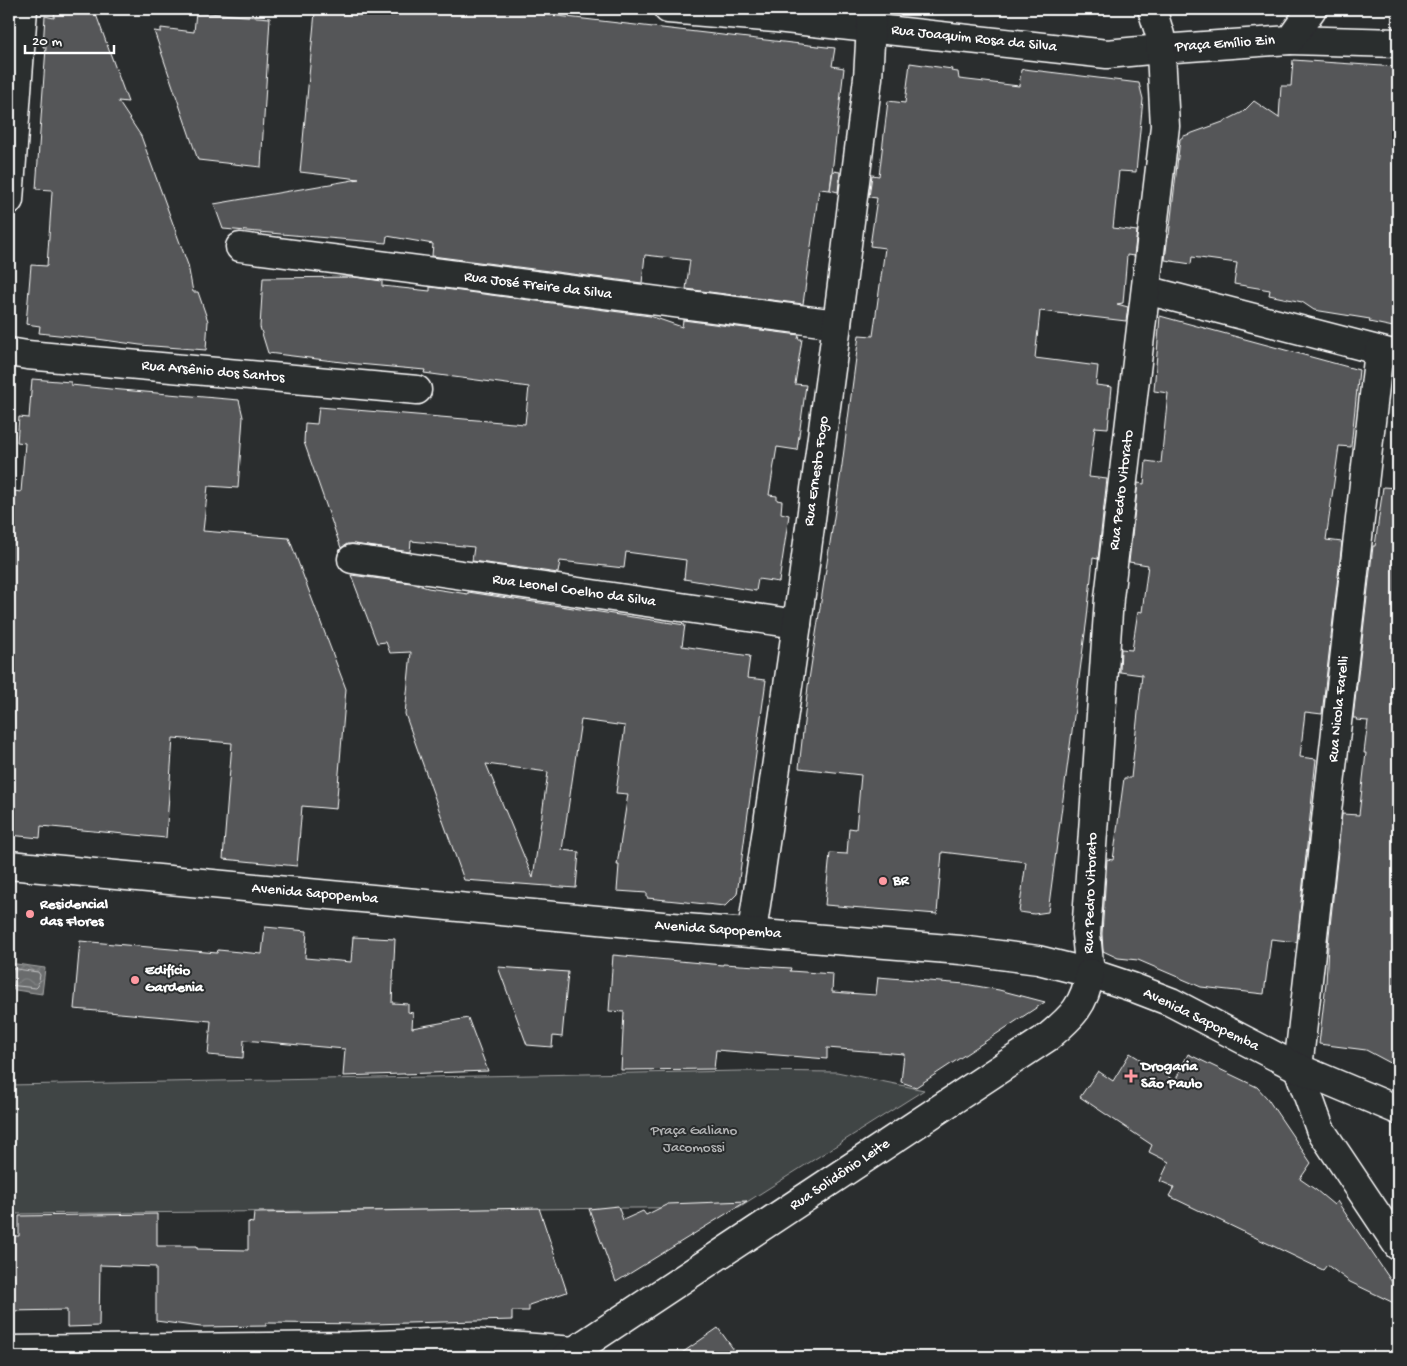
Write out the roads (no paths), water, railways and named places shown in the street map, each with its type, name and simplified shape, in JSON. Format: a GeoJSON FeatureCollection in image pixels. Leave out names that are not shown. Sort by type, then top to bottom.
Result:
{"type":"FeatureCollection","features":[{"type":"Feature","properties":{"kind":"street"},"geometry":{"type":"LineString","coordinates":[[9,200],[22,9]]}},
{"type":"Feature","properties":{"kind":"street","name":"Rua Joaquim Rosa da Silva"},"geometry":{"type":"LineString","coordinates":[[668,9],[776,18],[872,18],[1107,54],[1161,49]]}},
{"type":"Feature","properties":{"kind":"street","name":"Rua Pedro Vitorato"},"geometry":{"type":"LineString","coordinates":[[1090,973],[1086,934],[1109,598],[1165,126],[1160,35],[1152,9]]}},
{"type":"Feature","properties":{"kind":"street"},"geometry":{"type":"LineString","coordinates":[[1290,40],[1312,9]]}},
{"type":"Feature","properties":{"kind":"street","name":"Rua Ernesto Fogo"},"geometry":{"type":"LineString","coordinates":[[752,932],[797,624],[837,324],[868,78],[872,18]]}},
{"type":"Feature","properties":{"kind":"street","name":"Praça Emílio Zin"},"geometry":{"type":"LineString","coordinates":[[1161,49],[1290,40],[1398,43]]}},
{"type":"Feature","properties":{"kind":"street","name":"Rua José Freire da Silva"},"geometry":{"type":"LineString","coordinates":[[240,247],[837,324]]}},
{"type":"Feature","properties":{"kind":"street"},"geometry":{"type":"LineString","coordinates":[[1146,290],[1389,353]]}},
{"type":"Feature","properties":{"kind":"street","name":"Rua Arsênio dos Santos"},"geometry":{"type":"LineString","coordinates":[[9,352],[417,390]]}},
{"type":"Feature","properties":{"kind":"street","name":"Rua Nicola Farelli"},"geometry":{"type":"LineString","coordinates":[[1298,1068],[1389,353]]}},
{"type":"Feature","properties":{"kind":"street","name":"Rua Leonel Coelho da Silva"},"geometry":{"type":"LineString","coordinates":[[352,559],[797,624]]}},
{"type":"Feature","properties":{"kind":"street","name":"Avenida Sapopemba"},"geometry":{"type":"LineString","coordinates":[[9,865],[663,926],[1009,955],[1038,960],[1090,973],[1171,1002],[1298,1068],[1398,1110]]}},
{"type":"Feature","properties":{"kind":"street","name":"Rua Solidônio Leite"},"geometry":{"type":"LineString","coordinates":[[570,1354],[1048,1037],[1065,1023],[1082,1003],[1088,987],[1090,973]]}},
{"type":"Feature","properties":{"kind":"street"},"geometry":{"type":"LineString","coordinates":[[1298,1068],[1320,1128],[1398,1246]]}},
{"type":"Feature","properties":{"kind":"street"},"geometry":{"type":"LineString","coordinates":[[9,1350],[134,1353],[457,1342],[570,1354]]}},
{"type":"Feature","properties":{"kind":"water"},"geometry":{"type":"Polygon","coordinates":[[[9,963],[45,968],[42,994],[9,989],[9,963]]]}},
{"type":"Feature","properties":{"kind":"place","name":"BR"},"geometry":{"type":"Point","coordinates":[883,881]}},
{"type":"Feature","properties":{"kind":"place","name":"Residencial das Flores"},"geometry":{"type":"Point","coordinates":[30,914]}},
{"type":"Feature","properties":{"kind":"place","name":"Edifício Gardenia"},"geometry":{"type":"Point","coordinates":[135,980]}},
{"type":"Feature","properties":{"kind":"place","name":"Drogaria São Paulo"},"geometry":{"type":"Point","coordinates":[1131,1076]}},
{"type":"Feature","properties":{"kind":"park label","name":"Praça Galiano Jacomossi"},"geometry":{"type":"Point","coordinates":[694,1140]}}]}
